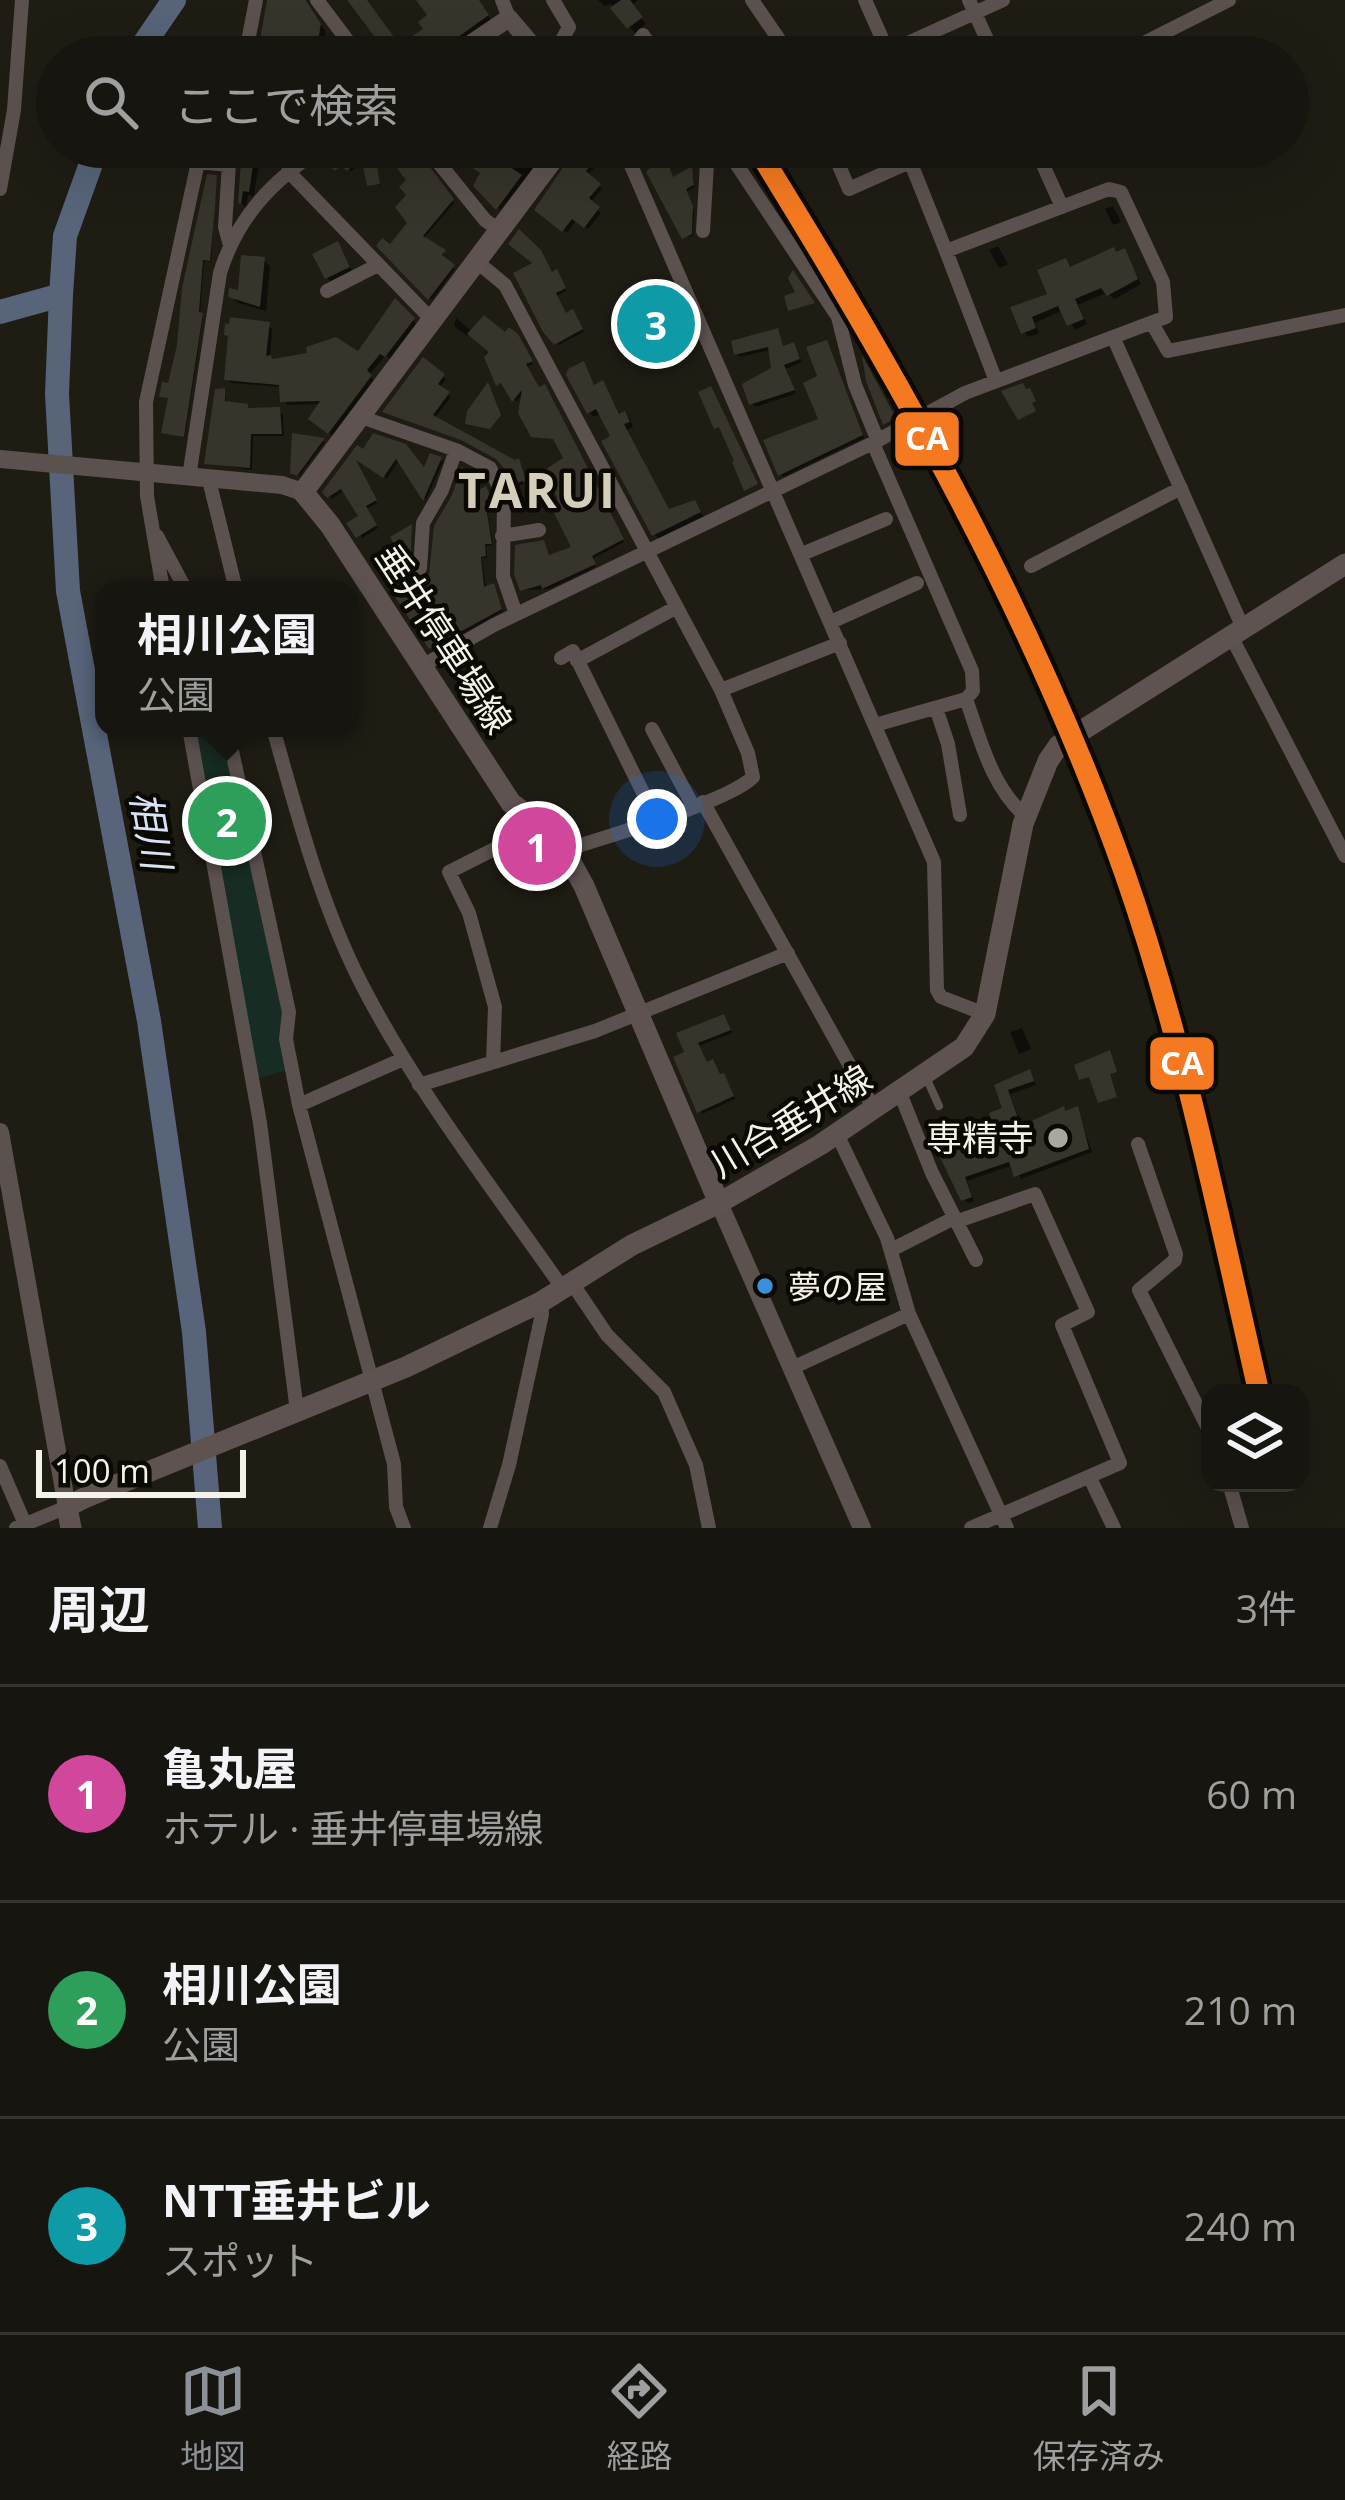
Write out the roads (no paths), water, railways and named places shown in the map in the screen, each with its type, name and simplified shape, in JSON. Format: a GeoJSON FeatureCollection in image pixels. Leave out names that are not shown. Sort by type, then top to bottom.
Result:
{"type":"FeatureCollection","features":[{"type":"Feature","properties":{"kind":"main road"},"geometry":{"type":"LineString","coordinates":[[303,492],[546,168]]}},
{"type":"Feature","properties":{"kind":"main road","name":"垂井停車場線"},"geometry":{"type":"LineString","coordinates":[[303,492],[313,500],[512,803],[522,814],[544,824],[565,850],[719,1203]]}},
{"type":"Feature","properties":{"kind":"main road","name":"川合垂井線"},"geometry":{"type":"LineString","coordinates":[[74,1511],[541,1302],[632,1245],[719,1203],[837,1134],[964,1047],[985,1014],[1026,817],[1059,746],[1345,564]]}},
{"type":"Feature","properties":{"kind":"street"},"geometry":{"type":"LineString","coordinates":[[0,189],[14,110],[22,0]]}},
{"type":"Feature","properties":{"kind":"street"},"geometry":{"type":"LineString","coordinates":[[249,36],[256,0]]}},
{"type":"Feature","properties":{"kind":"street"},"geometry":{"type":"LineString","coordinates":[[317,0],[344,36]]}},
{"type":"Feature","properties":{"kind":"street"},"geometry":{"type":"LineString","coordinates":[[554,0],[569,27],[565,36]]}},
{"type":"Feature","properties":{"kind":"street"},"geometry":{"type":"LineString","coordinates":[[752,0],[777,36]]}},
{"type":"Feature","properties":{"kind":"street"},"geometry":{"type":"LineString","coordinates":[[866,0],[877,36]]}},
{"type":"Feature","properties":{"kind":"street"},"geometry":{"type":"LineString","coordinates":[[916,36],[972,6],[1003,0]]}},
{"type":"Feature","properties":{"kind":"street"},"geometry":{"type":"LineString","coordinates":[[1158,36],[1229,0]]}},
{"type":"Feature","properties":{"kind":"street"},"geometry":{"type":"LineString","coordinates":[[972,6],[986,36]]}},
{"type":"Feature","properties":{"kind":"street"},"geometry":{"type":"LineString","coordinates":[[475,36],[505,9],[525,36]]}},
{"type":"Feature","properties":{"kind":"street"},"geometry":{"type":"LineString","coordinates":[[162,581],[142,471],[146,402],[196,168]]}},
{"type":"Feature","properties":{"kind":"street"},"geometry":{"type":"LineString","coordinates":[[229,168],[225,227],[230,242]]}},
{"type":"Feature","properties":{"kind":"street"},"geometry":{"type":"LineString","coordinates":[[233,581],[199,479],[220,273],[230,242],[262,193],[292,168]]}},
{"type":"Feature","properties":{"kind":"street"},"geometry":{"type":"LineString","coordinates":[[443,168],[485,220],[499,230]]}},
{"type":"Feature","properties":{"kind":"street"},"geometry":{"type":"LineString","coordinates":[[631,168],[934,862],[937,990],[941,997],[985,1014]]}},
{"type":"Feature","properties":{"kind":"street"},"geometry":{"type":"LineString","coordinates":[[703,231],[707,168]]}},
{"type":"Feature","properties":{"kind":"street"},"geometry":{"type":"LineString","coordinates":[[739,168],[838,317],[875,442],[972,671],[974,691],[966,699],[875,725]]}},
{"type":"Feature","properties":{"kind":"street"},"geometry":{"type":"LineString","coordinates":[[840,168],[849,188],[894,168]]}},
{"type":"Feature","properties":{"kind":"street"},"geometry":{"type":"LineString","coordinates":[[913,168],[996,381]]}},
{"type":"Feature","properties":{"kind":"street"},"geometry":{"type":"LineString","coordinates":[[1045,168],[1062,207]]}},
{"type":"Feature","properties":{"kind":"street"},"geometry":{"type":"LineString","coordinates":[[288,171],[432,320]]}},
{"type":"Feature","properties":{"kind":"street"},"geometry":{"type":"LineString","coordinates":[[422,666],[516,614],[875,442],[965,393],[1166,317],[1163,281],[1121,193],[1108,189],[946,251]]}},
{"type":"Feature","properties":{"kind":"street"},"geometry":{"type":"LineString","coordinates":[[476,260],[505,285],[721,690],[753,777],[698,804],[565,850]]}},
{"type":"Feature","properties":{"kind":"street"},"geometry":{"type":"LineString","coordinates":[[327,291],[376,266]]}},
{"type":"Feature","properties":{"kind":"street"},"geometry":{"type":"LineString","coordinates":[[1153,325],[1168,351],[1345,315]]}},
{"type":"Feature","properties":{"kind":"street"},"geometry":{"type":"LineString","coordinates":[[1114,338],[1181,488],[1237,632],[1345,856]]}},
{"type":"Feature","properties":{"kind":"street"},"geometry":{"type":"LineString","coordinates":[[358,416],[456,450],[490,468],[506,513],[503,576],[516,614]]}},
{"type":"Feature","properties":{"kind":"street"},"geometry":{"type":"LineString","coordinates":[[420,568],[423,523],[442,490],[456,450]]}},
{"type":"Feature","properties":{"kind":"street"},"geometry":{"type":"LineString","coordinates":[[0,459],[282,485],[303,492]]}},
{"type":"Feature","properties":{"kind":"street"},"geometry":{"type":"LineString","coordinates":[[1031,566],[1181,488]]}},
{"type":"Feature","properties":{"kind":"street"},"geometry":{"type":"LineString","coordinates":[[802,554],[886,519]]}},
{"type":"Feature","properties":{"kind":"street"},"geometry":{"type":"LineString","coordinates":[[502,536],[539,530]]}},
{"type":"Feature","properties":{"kind":"street"},"geometry":{"type":"LineString","coordinates":[[153,533],[163,542],[182,581]]}},
{"type":"Feature","properties":{"kind":"street"},"geometry":{"type":"LineString","coordinates":[[831,622],[917,583]]}},
{"type":"Feature","properties":{"kind":"street"},"geometry":{"type":"LineString","coordinates":[[578,662],[677,607]]}},
{"type":"Feature","properties":{"kind":"street"},"geometry":{"type":"LineString","coordinates":[[721,690],[840,643]]}},
{"type":"Feature","properties":{"kind":"street"},"geometry":{"type":"LineString","coordinates":[[561,658],[572,651],[656,819]]}},
{"type":"Feature","properties":{"kind":"street"},"geometry":{"type":"LineString","coordinates":[[966,699],[991,771],[1026,817]]}},
{"type":"Feature","properties":{"kind":"street"},"geometry":{"type":"LineString","coordinates":[[936,708],[948,744],[960,815]]}},
{"type":"Feature","properties":{"kind":"street"},"geometry":{"type":"LineString","coordinates":[[652,729],[788,953],[874,1109]]}},
{"type":"Feature","properties":{"kind":"street"},"geometry":{"type":"LineString","coordinates":[[191,737],[260,1123],[292,1413]]}},
{"type":"Feature","properties":{"kind":"street"},"geometry":{"type":"LineString","coordinates":[[229,737],[289,1012],[286,1039],[299,1105],[394,1464],[397,1507],[404,1528]]}},
{"type":"Feature","properties":{"kind":"street"},"geometry":{"type":"LineString","coordinates":[[275,737],[299,823],[341,940],[403,1059],[567,1286],[664,1392],[696,1465],[709,1528]]}},
{"type":"Feature","properties":{"kind":"street"},"geometry":{"type":"LineString","coordinates":[[493,1062],[495,1007],[469,913],[449,872],[544,824]]}},
{"type":"Feature","properties":{"kind":"street"},"geometry":{"type":"LineString","coordinates":[[419,1085],[640,1014],[788,953]]}},
{"type":"Feature","properties":{"kind":"street"},"geometry":{"type":"LineString","coordinates":[[299,1105],[403,1059]]}},
{"type":"Feature","properties":{"kind":"street"},"geometry":{"type":"LineString","coordinates":[[900,1093],[976,1260]]}},
{"type":"Feature","properties":{"kind":"street"},"geometry":{"type":"LineString","coordinates":[[0,1132],[74,1511],[21,1526],[0,1466]]}},
{"type":"Feature","properties":{"kind":"street"},"geometry":{"type":"LineString","coordinates":[[837,1134],[892,1250],[909,1314],[1005,1522]]}},
{"type":"Feature","properties":{"kind":"street"},"geometry":{"type":"LineString","coordinates":[[1138,1144],[1175,1254],[1175,1260],[1139,1290],[1201,1414]]}},
{"type":"Feature","properties":{"kind":"street"},"geometry":{"type":"LineString","coordinates":[[954,1218],[958,1221],[1035,1195],[1088,1312],[1062,1325],[1120,1463],[1005,1522],[970,1528]]}},
{"type":"Feature","properties":{"kind":"street"},"geometry":{"type":"LineString","coordinates":[[719,1203],[862,1528]]}},
{"type":"Feature","properties":{"kind":"street"},"geometry":{"type":"LineString","coordinates":[[892,1250],[954,1218]]}},
{"type":"Feature","properties":{"kind":"street"},"geometry":{"type":"LineString","coordinates":[[490,1528],[514,1443],[541,1302]]}},
{"type":"Feature","properties":{"kind":"street"},"geometry":{"type":"LineString","coordinates":[[793,1368],[909,1314]]}},
{"type":"Feature","properties":{"kind":"street"},"geometry":{"type":"LineString","coordinates":[[1090,1478],[1114,1528]]}},
{"type":"Feature","properties":{"kind":"street"},"geometry":{"type":"LineString","coordinates":[[1232,1492],[1242,1528]]}},
{"type":"Feature","properties":{"kind":"lane"},"geometry":{"type":"LineString","coordinates":[[925,1075],[939,1106]]}},
{"type":"Feature","properties":{"kind":"waterway","name":"相川"},"geometry":{"type":"LineString","coordinates":[[149,36],[174,0]]}},
{"type":"Feature","properties":{"kind":"waterway","name":"相川"},"geometry":{"type":"LineString","coordinates":[[89,168],[65,236],[57,394],[68,591],[95,734]]}},
{"type":"Feature","properties":{"kind":"waterway"},"geometry":{"type":"LineString","coordinates":[[0,312],[61,295]]}},
{"type":"Feature","properties":{"kind":"waterway","name":"相川"},"geometry":{"type":"LineString","coordinates":[[96,737],[149,1021],[194,1332],[210,1528]]}},
{"type":"Feature","properties":{"kind":"place","name":"NTT垂井ビル"},"geometry":{"type":"Point","coordinates":[656,324]}},
{"type":"Feature","properties":{"kind":"place","name":"相川公園"},"geometry":{"type":"Point","coordinates":[227,821]}},
{"type":"Feature","properties":{"kind":"place","name":"亀丸屋"},"geometry":{"type":"Point","coordinates":[537,846]}},
{"type":"Feature","properties":{"kind":"place","name":"専精寺"},"geometry":{"type":"Point","coordinates":[1058,1138]}},
{"type":"Feature","properties":{"kind":"place","name":"夢の屋"},"geometry":{"type":"Point","coordinates":[765,1286]}},
{"type":"Feature","properties":{"kind":"district","name":"TARUI"},"geometry":{"type":"Point","coordinates":[538,491]}}]}
